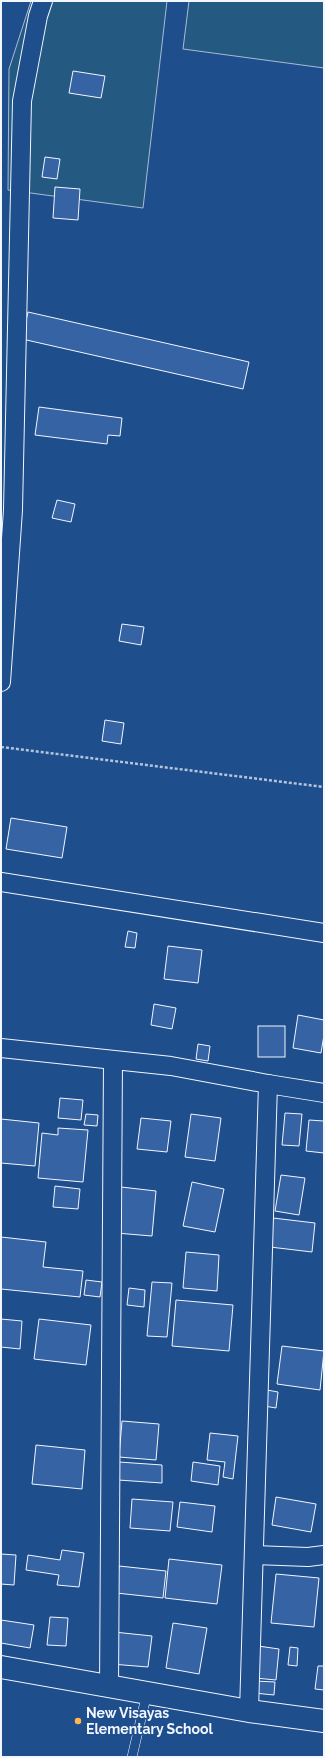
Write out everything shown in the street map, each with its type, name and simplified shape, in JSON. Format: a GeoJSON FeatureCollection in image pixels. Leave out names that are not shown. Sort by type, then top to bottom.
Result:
{"type":"FeatureCollection","features":[{"type":"Feature","properties":{"kind":"main road"},"geometry":{"type":"LineString","coordinates":[[1,1667],[250,1711],[324,1721]]}},
{"type":"Feature","properties":{"kind":"street"},"geometry":{"type":"LineString","coordinates":[[1,682],[12,510],[22,101],[38,16],[44,1]]}},
{"type":"Feature","properties":{"kind":"street"},"geometry":{"type":"LineString","coordinates":[[1,882],[324,933]]}},
{"type":"Feature","properties":{"kind":"street"},"geometry":{"type":"LineString","coordinates":[[1,1048],[171,1066],[324,1093]]}},
{"type":"Feature","properties":{"kind":"street"},"geometry":{"type":"LineString","coordinates":[[109,1687],[113,1060]]}},
{"type":"Feature","properties":{"kind":"street"},"geometry":{"type":"LineString","coordinates":[[250,1711],[268,1084]]}},
{"type":"Feature","properties":{"kind":"street"},"geometry":{"type":"LineString","coordinates":[[254,1555],[308,1557],[324,1555]]}},
{"type":"Feature","properties":{"kind":"lane"},"geometry":{"type":"LineString","coordinates":[[132,1757],[147,1693]]}},
{"type":"Feature","properties":{"kind":"path"},"geometry":{"type":"LineString","coordinates":[[1,747],[324,787]]}},
{"type":"Feature","properties":{"kind":"shaded area"},"geometry":{"type":"Polygon","coordinates":[[[31,1],[167,1],[143,208],[8,190],[9,69],[31,1]]]}},
{"type":"Feature","properties":{"kind":"shaded area"},"geometry":{"type":"Polygon","coordinates":[[[189,1],[324,1],[324,68],[183,49],[189,1]]]}},
{"type":"Feature","properties":{"kind":"building"},"geometry":{"type":"Polygon","coordinates":[[[73,71],[105,76],[101,98],[69,93],[73,71]]]}},
{"type":"Feature","properties":{"kind":"building"},"geometry":{"type":"Polygon","coordinates":[[[45,157],[60,159],[57,179],[42,177],[45,157]]]}},
{"type":"Feature","properties":{"kind":"building"},"geometry":{"type":"Polygon","coordinates":[[[55,187],[80,189],[78,220],[53,218],[55,187]]]}},
{"type":"Feature","properties":{"kind":"building"},"geometry":{"type":"Polygon","coordinates":[[[28,312],[249,362],[243,389],[22,339],[28,312]]]}},
{"type":"Feature","properties":{"kind":"building"},"geometry":{"type":"Polygon","coordinates":[[[39,407],[122,418],[120,436],[108,435],[107,444],[35,435],[39,407]]]}},
{"type":"Feature","properties":{"kind":"building"},"geometry":{"type":"Polygon","coordinates":[[[57,500],[75,504],[71,522],[52,518],[57,500]]]}},
{"type":"Feature","properties":{"kind":"building"},"geometry":{"type":"Polygon","coordinates":[[[122,624],[144,627],[141,645],[119,641],[122,624]]]}},
{"type":"Feature","properties":{"kind":"building"},"geometry":{"type":"Polygon","coordinates":[[[105,720],[124,723],[121,744],[102,741],[105,720]]]}},
{"type":"Feature","properties":{"kind":"building"},"geometry":{"type":"Polygon","coordinates":[[[11,818],[67,827],[62,858],[6,849],[11,818]]]}},
{"type":"Feature","properties":{"kind":"building"},"geometry":{"type":"Polygon","coordinates":[[[128,931],[137,933],[135,948],[125,947],[128,931]]]}},
{"type":"Feature","properties":{"kind":"building"},"geometry":{"type":"Polygon","coordinates":[[[168,946],[202,950],[198,983],[164,979],[168,946]]]}},
{"type":"Feature","properties":{"kind":"building"},"geometry":{"type":"Polygon","coordinates":[[[154,1004],[176,1008],[172,1029],[151,1025],[154,1004]]]}},
{"type":"Feature","properties":{"kind":"building"},"geometry":{"type":"Polygon","coordinates":[[[298,1015],[324,1020],[324,1035],[321,1053],[293,1048],[298,1015]]]}},
{"type":"Feature","properties":{"kind":"building"},"geometry":{"type":"Polygon","coordinates":[[[258,1026],[285,1026],[285,1057],[258,1057],[258,1026]]]}},
{"type":"Feature","properties":{"kind":"building"},"geometry":{"type":"Polygon","coordinates":[[[198,1044],[210,1046],[208,1061],[196,1059],[198,1044]]]}},
{"type":"Feature","properties":{"kind":"building"},"geometry":{"type":"Polygon","coordinates":[[[60,1098],[83,1100],[81,1120],[58,1118],[60,1098]]]}},
{"type":"Feature","properties":{"kind":"building"},"geometry":{"type":"Polygon","coordinates":[[[285,1113],[302,1114],[299,1146],[282,1145],[285,1113]]]}},
{"type":"Feature","properties":{"kind":"building"},"geometry":{"type":"Polygon","coordinates":[[[86,1114],[98,1115],[97,1126],[84,1125],[86,1114]]]}},
{"type":"Feature","properties":{"kind":"building"},"geometry":{"type":"Polygon","coordinates":[[[191,1114],[221,1118],[215,1161],[185,1157],[191,1114]]]}},
{"type":"Feature","properties":{"kind":"building"},"geometry":{"type":"Polygon","coordinates":[[[141,1118],[171,1121],[167,1152],[137,1149],[141,1118]]]}},
{"type":"Feature","properties":{"kind":"building"},"geometry":{"type":"Polygon","coordinates":[[[1,1119],[39,1123],[35,1166],[1,1163],[1,1119]]]}},
{"type":"Feature","properties":{"kind":"building"},"geometry":{"type":"Polygon","coordinates":[[[309,1120],[324,1121],[324,1153],[306,1151],[309,1120]]]}},
{"type":"Feature","properties":{"kind":"building"},"geometry":{"type":"Polygon","coordinates":[[[58,1128],[88,1130],[83,1182],[38,1178],[42,1133],[58,1135],[58,1128]]]}},
{"type":"Feature","properties":{"kind":"building"},"geometry":{"type":"Polygon","coordinates":[[[281,1175],[305,1178],[299,1215],[275,1211],[281,1175]]]}},
{"type":"Feature","properties":{"kind":"building"},"geometry":{"type":"Polygon","coordinates":[[[192,1182],[224,1189],[215,1232],[183,1226],[192,1182]]]}},
{"type":"Feature","properties":{"kind":"building"},"geometry":{"type":"Polygon","coordinates":[[[55,1186],[80,1189],[78,1209],[53,1207],[55,1186]]]}},
{"type":"Feature","properties":{"kind":"building"},"geometry":{"type":"Polygon","coordinates":[[[121,1187],[156,1191],[152,1236],[116,1233],[121,1187]]]}},
{"type":"Feature","properties":{"kind":"building"},"geometry":{"type":"Polygon","coordinates":[[[273,1218],[315,1223],[312,1252],[270,1247],[273,1218]]]}},
{"type":"Feature","properties":{"kind":"building"},"geometry":{"type":"Polygon","coordinates":[[[1,1237],[46,1242],[43,1267],[83,1271],[80,1297],[1,1289],[1,1237]]]}},
{"type":"Feature","properties":{"kind":"building"},"geometry":{"type":"Polygon","coordinates":[[[186,1252],[219,1255],[217,1291],[183,1288],[186,1252]]]}},
{"type":"Feature","properties":{"kind":"building"},"geometry":{"type":"Polygon","coordinates":[[[86,1280],[102,1282],[100,1297],[84,1295],[86,1280]]]}},
{"type":"Feature","properties":{"kind":"building"},"geometry":{"type":"Polygon","coordinates":[[[152,1282],[172,1283],[167,1337],[147,1336],[152,1282]]]}},
{"type":"Feature","properties":{"kind":"building"},"geometry":{"type":"Polygon","coordinates":[[[129,1288],[145,1290],[144,1307],[127,1305],[129,1288]]]}},
{"type":"Feature","properties":{"kind":"building"},"geometry":{"type":"Polygon","coordinates":[[[176,1300],[233,1305],[229,1351],[172,1346],[176,1300]]]}},
{"type":"Feature","properties":{"kind":"building"},"geometry":{"type":"Polygon","coordinates":[[[1,1319],[22,1321],[20,1349],[1,1347],[1,1319]]]}},
{"type":"Feature","properties":{"kind":"building"},"geometry":{"type":"Polygon","coordinates":[[[39,1319],[91,1325],[86,1365],[34,1359],[39,1319]]]}},
{"type":"Feature","properties":{"kind":"building"},"geometry":{"type":"Polygon","coordinates":[[[282,1346],[324,1351],[320,1390],[277,1384],[282,1346]]]}},
{"type":"Feature","properties":{"kind":"building"},"geometry":{"type":"Polygon","coordinates":[[[267,1390],[278,1392],[276,1408],[264,1406],[267,1390]]]}},
{"type":"Feature","properties":{"kind":"building"},"geometry":{"type":"Polygon","coordinates":[[[122,1421],[159,1424],[156,1460],[119,1457],[122,1421]]]}},
{"type":"Feature","properties":{"kind":"building"},"geometry":{"type":"Polygon","coordinates":[[[210,1433],[238,1436],[233,1479],[223,1477],[225,1462],[207,1460],[210,1433]]]}},
{"type":"Feature","properties":{"kind":"building"},"geometry":{"type":"Polygon","coordinates":[[[36,1445],[85,1450],[82,1489],[32,1484],[36,1445]]]}},
{"type":"Feature","properties":{"kind":"building"},"geometry":{"type":"Polygon","coordinates":[[[119,1462],[162,1465],[162,1483],[118,1480],[119,1462]]]}},
{"type":"Feature","properties":{"kind":"building"},"geometry":{"type":"Polygon","coordinates":[[[193,1462],[220,1466],[218,1485],[191,1481],[193,1462]]]}},
{"type":"Feature","properties":{"kind":"building"},"geometry":{"type":"Polygon","coordinates":[[[276,1497],[316,1504],[311,1532],[272,1525],[276,1497]]]}},
{"type":"Feature","properties":{"kind":"building"},"geometry":{"type":"Polygon","coordinates":[[[132,1499],[173,1502],[170,1531],[130,1528],[132,1499]]]}},
{"type":"Feature","properties":{"kind":"building"},"geometry":{"type":"Polygon","coordinates":[[[180,1502],[215,1506],[212,1532],[177,1527],[180,1502]]]}},
{"type":"Feature","properties":{"kind":"building"},"geometry":{"type":"Polygon","coordinates":[[[62,1550],[84,1553],[79,1587],[57,1585],[59,1575],[26,1570],[28,1555],[60,1560],[62,1550]]]}},
{"type":"Feature","properties":{"kind":"building"},"geometry":{"type":"Polygon","coordinates":[[[1,1554],[16,1555],[14,1585],[1,1584],[1,1554]]]}},
{"type":"Feature","properties":{"kind":"building"},"geometry":{"type":"Polygon","coordinates":[[[169,1559],[222,1565],[217,1604],[165,1598],[169,1559]]]}},
{"type":"Feature","properties":{"kind":"building"},"geometry":{"type":"Polygon","coordinates":[[[119,1566],[166,1571],[163,1598],[116,1593],[119,1566]]]}},
{"type":"Feature","properties":{"kind":"building"},"geometry":{"type":"Polygon","coordinates":[[[276,1574],[319,1578],[314,1627],[271,1623],[276,1574]]]}},
{"type":"Feature","properties":{"kind":"building"},"geometry":{"type":"Polygon","coordinates":[[[50,1617],[68,1618],[66,1646],[47,1645],[50,1617]]]}},
{"type":"Feature","properties":{"kind":"building"},"geometry":{"type":"Polygon","coordinates":[[[1,1620],[34,1625],[30,1648],[1,1643],[1,1620]]]}},
{"type":"Feature","properties":{"kind":"building"},"geometry":{"type":"Polygon","coordinates":[[[173,1623],[207,1628],[199,1674],[166,1668],[173,1623]]]}},
{"type":"Feature","properties":{"kind":"building"},"geometry":{"type":"Polygon","coordinates":[[[114,1632],[152,1636],[148,1667],[111,1664],[114,1632]]]}},
{"type":"Feature","properties":{"kind":"building"},"geometry":{"type":"Polygon","coordinates":[[[258,1646],[279,1649],[276,1680],[255,1678],[258,1646]]]}},
{"type":"Feature","properties":{"kind":"building"},"geometry":{"type":"Polygon","coordinates":[[[290,1647],[298,1648],[297,1666],[288,1665],[290,1647]]]}},
{"type":"Feature","properties":{"kind":"building"},"geometry":{"type":"Polygon","coordinates":[[[318,1666],[324,1666],[324,1690],[315,1689],[318,1666]]]}},
{"type":"Feature","properties":{"kind":"building"},"geometry":{"type":"Polygon","coordinates":[[[255,1681],[275,1682],[274,1695],[254,1693],[255,1681]]]}},
{"type":"Feature","properties":{"kind":"place","name":"New Visayas Elementary School"},"geometry":{"type":"Point","coordinates":[78,1721]}}]}
